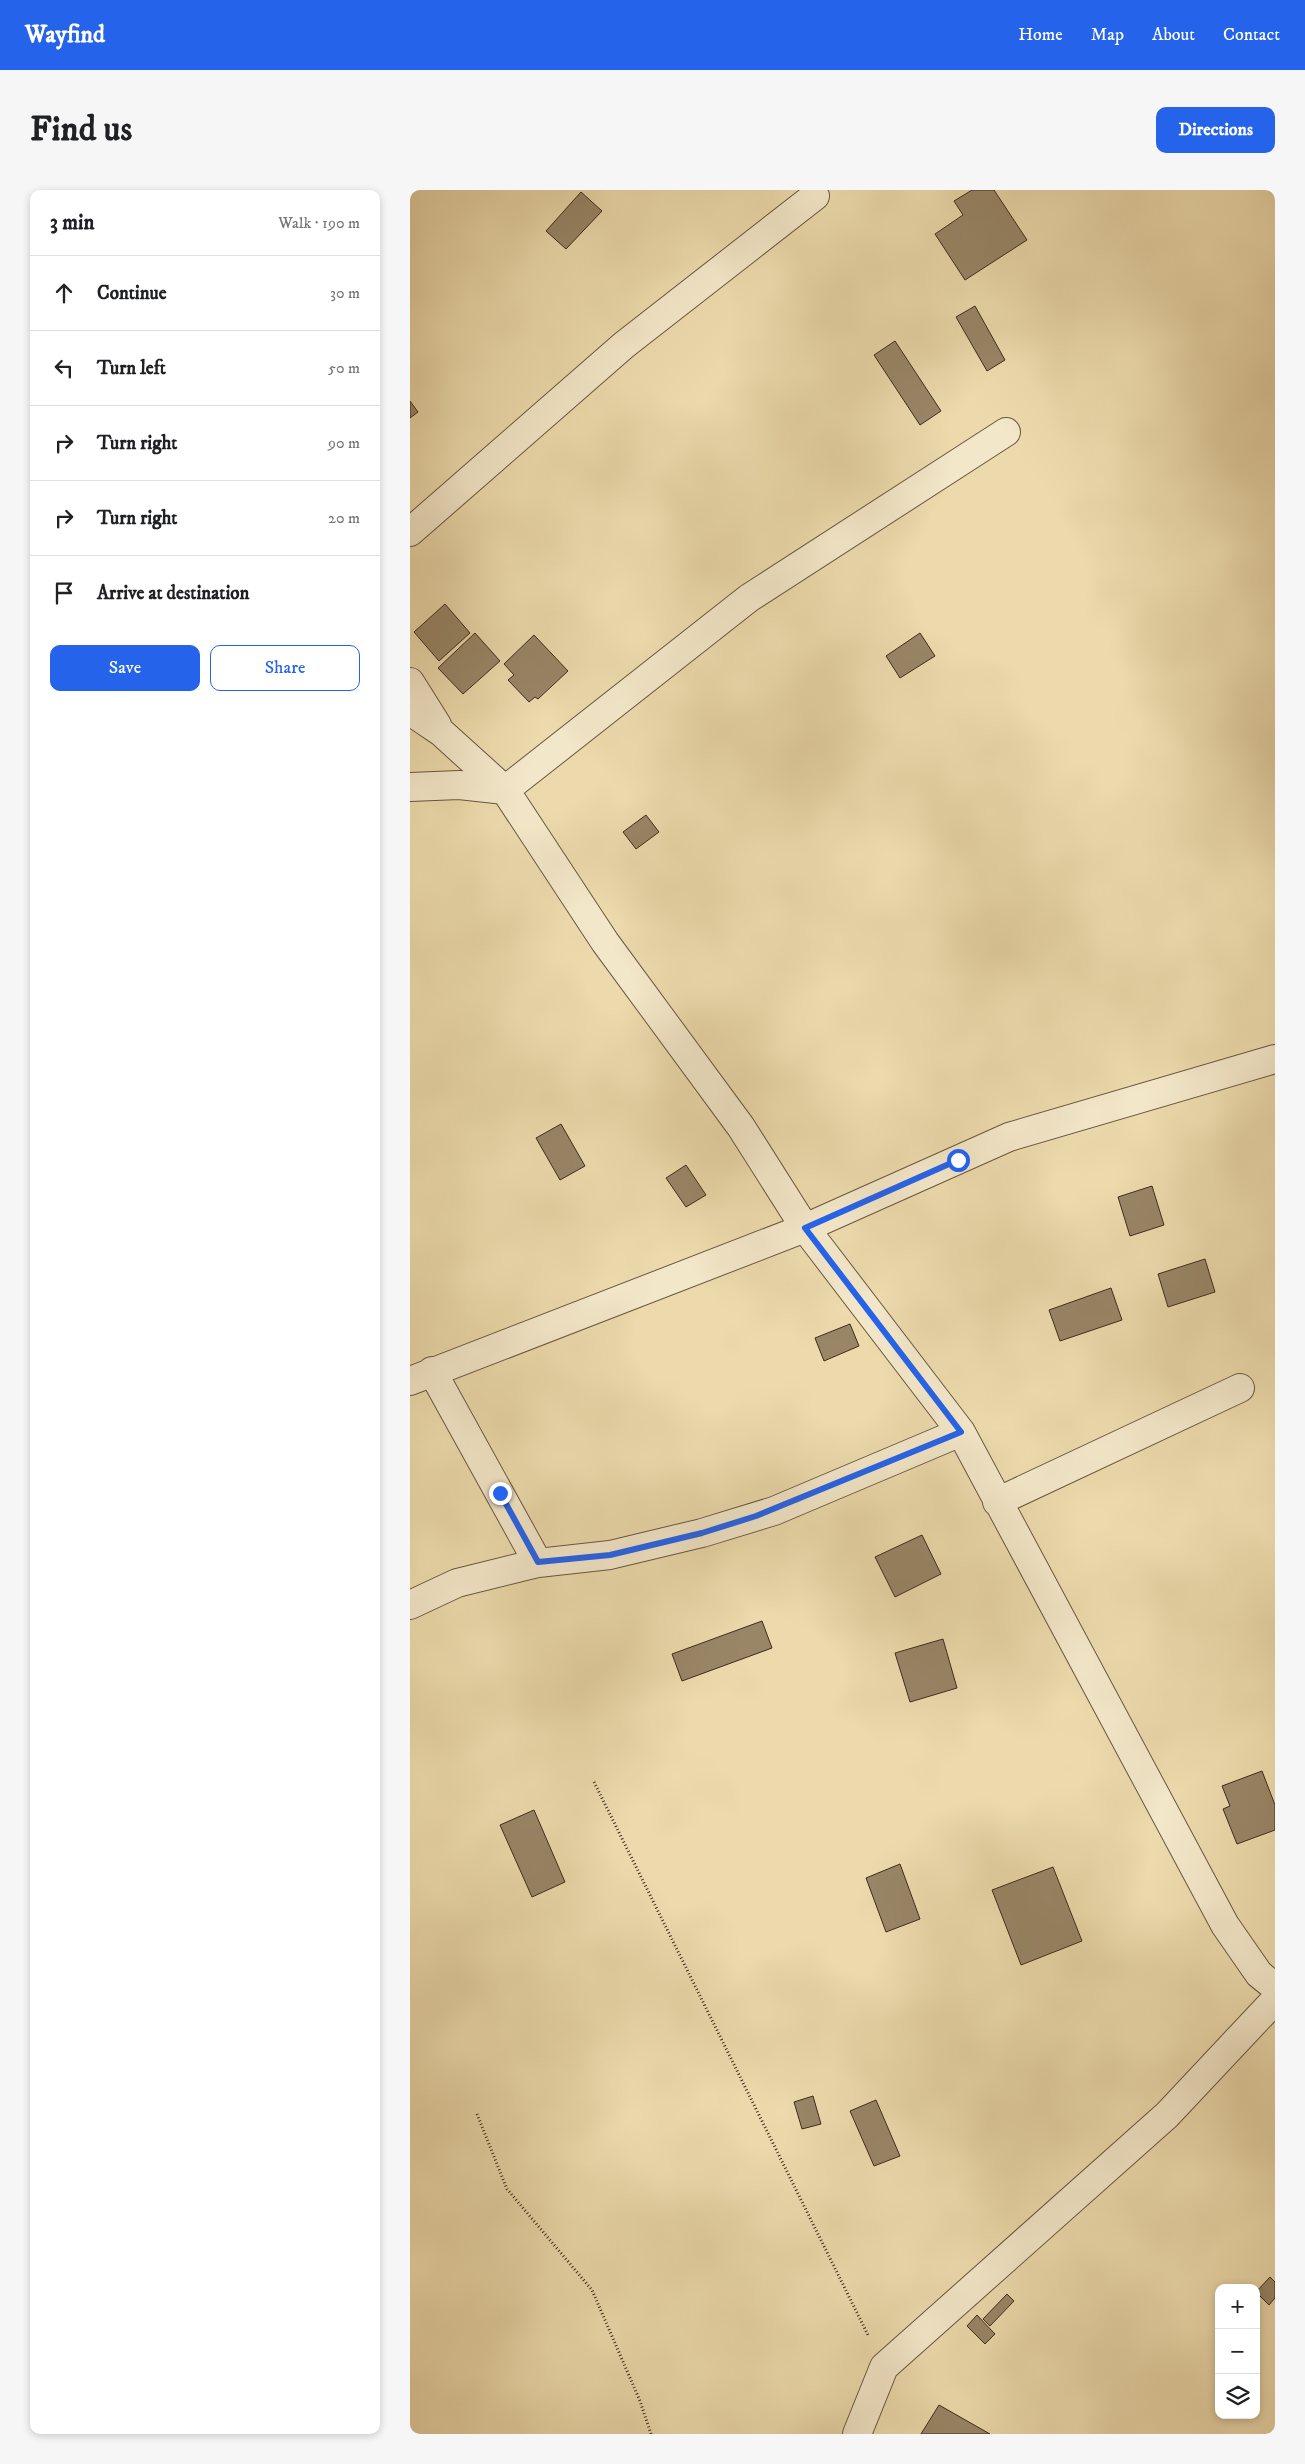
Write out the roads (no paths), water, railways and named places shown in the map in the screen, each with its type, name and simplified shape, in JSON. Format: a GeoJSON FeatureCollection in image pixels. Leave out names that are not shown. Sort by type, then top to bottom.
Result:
{"type":"FeatureCollection","features":[{"type":"Feature","properties":{"kind":"street"},"geometry":{"type":"LineString","coordinates":[[410,532],[624,345],[815,196]]}},
{"type":"Feature","properties":{"kind":"street"},"geometry":{"type":"LineString","coordinates":[[410,787],[459,785],[505,790],[749,598],[1006,432]]}},
{"type":"Feature","properties":{"kind":"street"},"geometry":{"type":"LineString","coordinates":[[410,682],[441,732]]}},
{"type":"Feature","properties":{"kind":"street"},"geometry":{"type":"LineString","coordinates":[[410,712],[441,732],[505,790],[605,942],[741,1127],[805,1228],[961,1432],[1225,1925],[1260,1974],[1275,1987]]}},
{"type":"Feature","properties":{"kind":"street"},"geometry":{"type":"LineString","coordinates":[[538,1562],[421,1376],[805,1228],[1009,1137],[1275,1059]]}},
{"type":"Feature","properties":{"kind":"street"},"geometry":{"type":"LineString","coordinates":[[997,1502],[1240,1388]]}},
{"type":"Feature","properties":{"kind":"street"},"geometry":{"type":"LineString","coordinates":[[410,1605],[458,1583],[538,1562],[610,1555],[702,1533],[765,1514],[961,1432]]}},
{"type":"Feature","properties":{"kind":"street"},"geometry":{"type":"LineString","coordinates":[[857,2434],[884,2367],[1167,2115],[1275,2000]]}}]}
